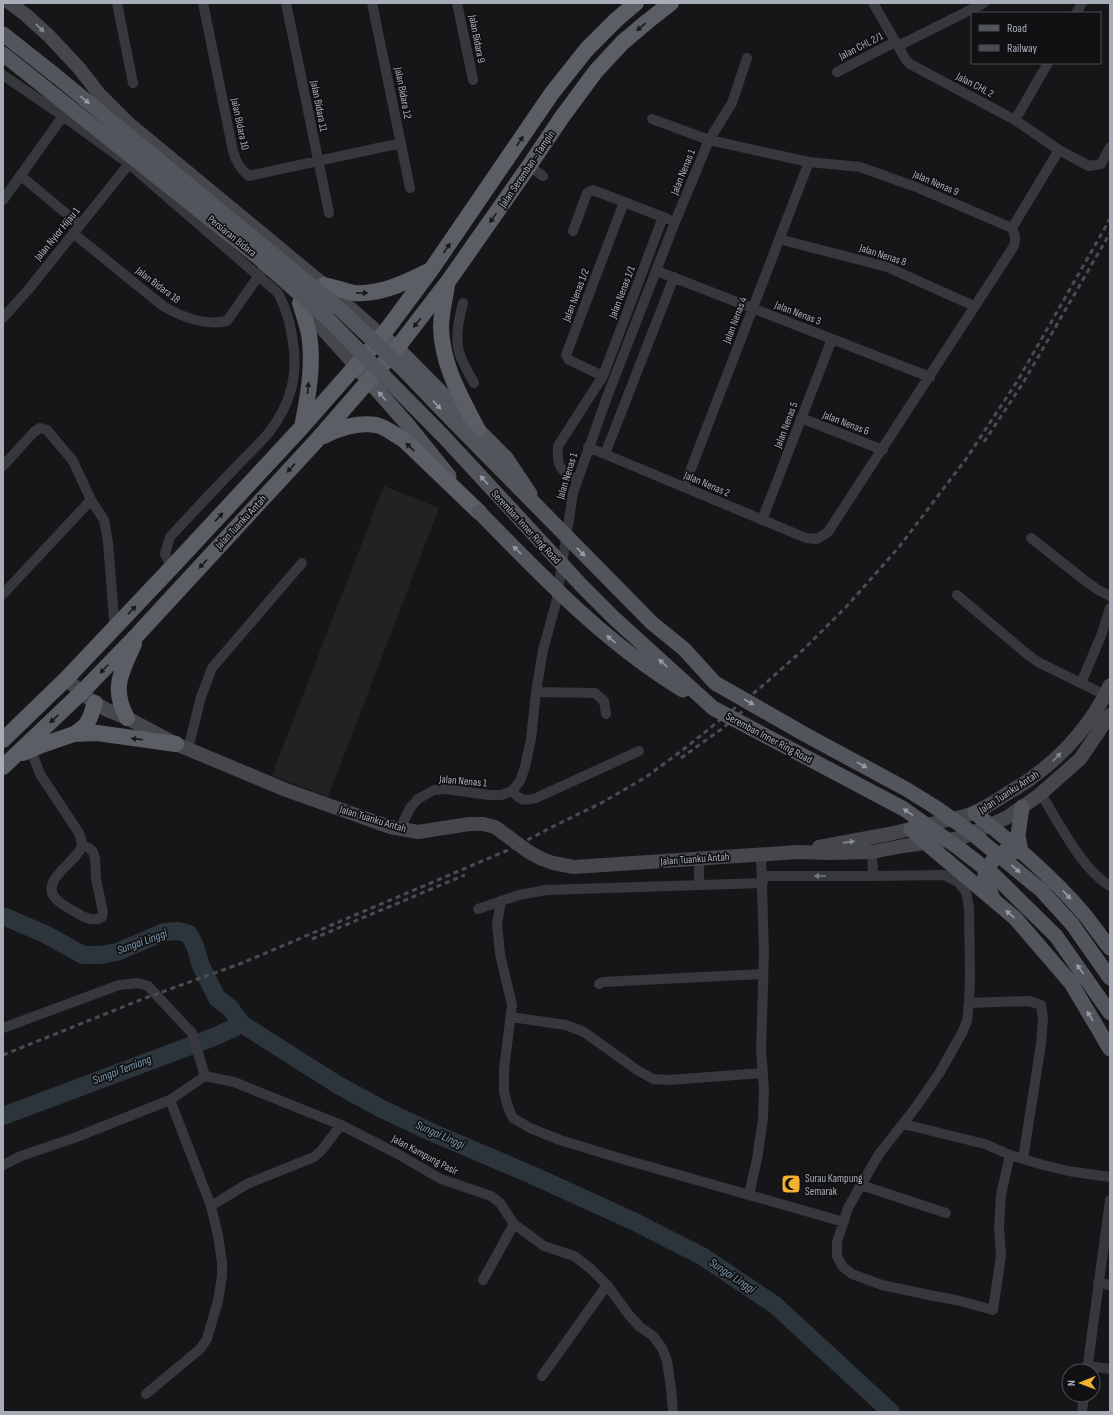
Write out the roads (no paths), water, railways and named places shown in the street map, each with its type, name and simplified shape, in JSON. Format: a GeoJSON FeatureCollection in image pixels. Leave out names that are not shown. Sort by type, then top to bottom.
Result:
{"type":"FeatureCollection","features":[{"type":"Feature","properties":{"kind":"highway","name":"Jalan Seremban - Tampin"},"geometry":{"type":"LineString","coordinates":[[382,336],[432,270],[552,93],[587,49],[616,20],[636,3]]}},
{"type":"Feature","properties":{"kind":"highway","name":"Jalan Seremban - Tampin"},"geometry":{"type":"LineString","coordinates":[[397,348],[447,284],[562,117],[596,71],[623,42],[671,3]]}},
{"type":"Feature","properties":{"kind":"highway"},"geometry":{"type":"LineString","coordinates":[[324,285],[353,292],[367,293],[382,291],[407,282],[432,270]]}},
{"type":"Feature","properties":{"kind":"highway"},"geometry":{"type":"LineString","coordinates":[[447,284],[441,326],[442,346],[450,374],[478,430]]}},
{"type":"Feature","properties":{"kind":"highway"},"geometry":{"type":"LineString","coordinates":[[300,304],[309,334],[310,363],[308,398],[302,427]]}},
{"type":"Feature","properties":{"kind":"highway","name":"Jalan Tuanku Antah"},"geometry":{"type":"LineString","coordinates":[[3,740],[66,679],[117,626],[302,427],[382,336]]}},
{"type":"Feature","properties":{"kind":"highway","name":"Jalan Tuanku Antah"},"geometry":{"type":"LineString","coordinates":[[7,763],[82,692],[138,634],[317,440],[397,348]]}},
{"type":"Feature","properties":{"kind":"highway"},"geometry":{"type":"LineString","coordinates":[[317,440],[334,430],[347,426],[376,425],[390,431],[404,440],[479,512]]}},
{"type":"Feature","properties":{"kind":"highway"},"geometry":{"type":"LineString","coordinates":[[126,718],[120,706],[118,693],[120,679],[124,665],[138,634]]}},
{"type":"Feature","properties":{"kind":"highway"},"geometry":{"type":"LineString","coordinates":[[7,763],[31,750],[74,734],[84,727],[89,721],[95,703]]}},
{"type":"Feature","properties":{"kind":"highway"},"geometry":{"type":"LineString","coordinates":[[74,734],[97,733],[182,746]]}},
{"type":"Feature","properties":{"kind":"main road","name":"Persiaran Bidara"},"geometry":{"type":"LineString","coordinates":[[10,3],[26,14],[49,36],[79,68],[100,95],[128,123],[324,285],[382,336]]}},
{"type":"Feature","properties":{"kind":"main road","name":"Persiaran Bidara"},"geometry":{"type":"LineString","coordinates":[[3,34],[341,310],[403,369],[456,424]]}},
{"type":"Feature","properties":{"kind":"main road","name":"Persiaran Bidara"},"geometry":{"type":"LineString","coordinates":[[3,54],[260,259],[327,318],[445,438]]}},
{"type":"Feature","properties":{"kind":"main road","name":"Persiaran Bidara"},"geometry":{"type":"LineString","coordinates":[[3,62],[125,158],[300,304],[356,366]]}},
{"type":"Feature","properties":{"kind":"main road"},"geometry":{"type":"LineString","coordinates":[[335,343],[341,344],[348,342],[352,337],[355,330],[356,319],[352,310]]}},
{"type":"Feature","properties":{"kind":"main road"},"geometry":{"type":"LineString","coordinates":[[382,336],[397,348],[506,458],[541,509]]}},
{"type":"Feature","properties":{"kind":"main road"},"geometry":{"type":"LineString","coordinates":[[356,366],[408,425],[479,512],[572,605],[610,639],[661,677],[713,708]]}},
{"type":"Feature","properties":{"kind":"main road"},"geometry":{"type":"LineString","coordinates":[[408,425],[406,405],[410,396],[417,390],[426,386],[435,387]]}},
{"type":"Feature","properties":{"kind":"main road","name":"Seremban Inner Ring Road"},"geometry":{"type":"LineString","coordinates":[[456,424],[652,623],[684,649],[715,682],[806,735],[906,789],[935,807],[990,848],[1041,890],[1072,924],[1110,978]]}},
{"type":"Feature","properties":{"kind":"main road","name":"Seremban Inner Ring Road"},"geometry":{"type":"LineString","coordinates":[[445,438],[581,585],[619,623],[713,708],[904,809],[960,849],[995,876],[1056,936],[1110,1013]]}},
{"type":"Feature","properties":{"kind":"main road","name":"Jalan Tuanku Antah"},"geometry":{"type":"LineString","coordinates":[[66,679],[95,703],[182,746],[286,790],[362,818],[400,829],[418,832],[469,824],[495,826],[529,852],[542,859],[553,863],[574,867],[798,852],[872,852],[961,838],[1006,818],[1041,794],[1080,759],[1110,715]]}},
{"type":"Feature","properties":{"kind":"main road","name":"Jalan Tuanku Antah"},"geometry":{"type":"LineString","coordinates":[[798,852],[829,844],[911,830],[975,813],[1034,777],[1053,761],[1079,733],[1098,708],[1108,690]]}},
{"type":"Feature","properties":{"kind":"main road"},"geometry":{"type":"LineString","coordinates":[[1021,852],[1018,835],[1022,807]]}},
{"type":"Feature","properties":{"kind":"main road"},"geometry":{"type":"LineString","coordinates":[[975,813],[1058,886],[1084,914],[1110,948]]}},
{"type":"Feature","properties":{"kind":"main road"},"geometry":{"type":"LineString","coordinates":[[911,830],[1015,918],[1071,983],[1110,1049]]}},
{"type":"Feature","properties":{"kind":"main road"},"geometry":{"type":"LineString","coordinates":[[994,900],[986,882],[985,874],[993,860],[1005,851],[1021,852]]}},
{"type":"Feature","properties":{"kind":"street"},"geometry":{"type":"LineString","coordinates":[[117,3],[133,83]]}},
{"type":"Feature","properties":{"kind":"street","name":"Jalan Bidara 10"},"geometry":{"type":"LineString","coordinates":[[203,3],[236,162],[249,176],[318,160]]}},
{"type":"Feature","properties":{"kind":"street","name":"Jalan Bidara 11"},"geometry":{"type":"LineString","coordinates":[[286,3],[329,213]]}},
{"type":"Feature","properties":{"kind":"street","name":"Jalan Bidara 12"},"geometry":{"type":"LineString","coordinates":[[372,3],[410,188]]}},
{"type":"Feature","properties":{"kind":"street","name":"Jalan Bidara 9"},"geometry":{"type":"LineString","coordinates":[[457,3],[473,80]]}},
{"type":"Feature","properties":{"kind":"street","name":"Jalan CHL 2"},"geometry":{"type":"LineString","coordinates":[[873,3],[906,60],[910,64],[1015,120],[1059,150],[1089,166],[1101,164],[1110,147]]}},
{"type":"Feature","properties":{"kind":"street","name":"Jalan CHL 2/1"},"geometry":{"type":"LineString","coordinates":[[837,72],[984,3]]}},
{"type":"Feature","properties":{"kind":"street"},"geometry":{"type":"LineString","coordinates":[[1077,12],[1082,3]]}},
{"type":"Feature","properties":{"kind":"street","name":"Jalan Nenas 1"},"geometry":{"type":"LineString","coordinates":[[400,829],[410,808],[418,799],[434,790],[446,789],[488,795],[501,795],[512,791],[520,782],[531,739],[536,692],[548,631],[556,603],[573,492],[577,479],[675,222],[709,140],[732,103],[747,58]]}},
{"type":"Feature","properties":{"kind":"street"},"geometry":{"type":"LineString","coordinates":[[1015,120],[1047,64]]}},
{"type":"Feature","properties":{"kind":"street"},"geometry":{"type":"LineString","coordinates":[[3,75],[129,164],[261,273],[278,293],[286,307],[295,352],[293,386],[288,401],[270,431],[170,537],[165,554],[173,566]]}},
{"type":"Feature","properties":{"kind":"street"},"geometry":{"type":"LineString","coordinates":[[3,200],[63,116]]}},
{"type":"Feature","properties":{"kind":"street","name":"Jalan Nenas 9"},"geometry":{"type":"LineString","coordinates":[[652,119],[709,140],[809,162],[860,167],[916,187],[1012,228]]}},
{"type":"Feature","properties":{"kind":"street"},"geometry":{"type":"LineString","coordinates":[[318,160],[401,144]]}},
{"type":"Feature","properties":{"kind":"street"},"geometry":{"type":"LineString","coordinates":[[883,450],[974,306],[1014,246],[1015,234],[1012,228],[1059,150]]}},
{"type":"Feature","properties":{"kind":"street","name":"Jalan Nenas 4"},"geometry":{"type":"LineString","coordinates":[[684,487],[809,162]]}},
{"type":"Feature","properties":{"kind":"street","name":"Jalan Nyior Hijau 1"},"geometry":{"type":"LineString","coordinates":[[3,318],[129,164]]}},
{"type":"Feature","properties":{"kind":"street"},"geometry":{"type":"LineString","coordinates":[[529,166],[543,176]]}},
{"type":"Feature","properties":{"kind":"street"},"geometry":{"type":"LineString","coordinates":[[21,176],[80,225]]}},
{"type":"Feature","properties":{"kind":"street"},"geometry":{"type":"LineString","coordinates":[[573,231],[587,193],[593,190],[675,222]]}},
{"type":"Feature","properties":{"kind":"street","name":"Jalan Nenas 1/2"},"geometry":{"type":"LineString","coordinates":[[603,376],[569,360],[566,355],[624,202]]}},
{"type":"Feature","properties":{"kind":"street","name":"Jalan Nenas 1/1"},"geometry":{"type":"LineString","coordinates":[[577,479],[568,475],[559,466],[557,455],[558,446],[603,376],[663,217]]}},
{"type":"Feature","properties":{"kind":"street","name":"Jalan Bidara 18"},"geometry":{"type":"LineString","coordinates":[[73,233],[162,306],[176,314],[211,323],[228,321],[261,273]]}},
{"type":"Feature","properties":{"kind":"street","name":"Jalan Nenas 8"},"geometry":{"type":"LineString","coordinates":[[779,239],[887,267],[974,306]]}},
{"type":"Feature","properties":{"kind":"street","name":"Jalan Nenas 3"},"geometry":{"type":"LineString","coordinates":[[657,271],[930,377]]}},
{"type":"Feature","properties":{"kind":"street"},"geometry":{"type":"LineString","coordinates":[[605,454],[674,277]]}},
{"type":"Feature","properties":{"kind":"street"},"geometry":{"type":"LineString","coordinates":[[463,303],[458,342],[459,353],[474,383]]}},
{"type":"Feature","properties":{"kind":"street","name":"Jalan Nenas 5"},"geometry":{"type":"LineString","coordinates":[[762,520],[832,339]]}},
{"type":"Feature","properties":{"kind":"street"},"geometry":{"type":"LineString","coordinates":[[592,391],[607,397]]}},
{"type":"Feature","properties":{"kind":"street","name":"Jalan Nenas 6"},"geometry":{"type":"LineString","coordinates":[[801,418],[883,450]]}},
{"type":"Feature","properties":{"kind":"street"},"geometry":{"type":"LineString","coordinates":[[3,466],[34,432],[40,428],[47,430],[73,461],[91,500],[104,520],[108,542],[114,619],[117,626]]}},
{"type":"Feature","properties":{"kind":"street","name":"Jalan Nenas 2"},"geometry":{"type":"LineString","coordinates":[[588,447],[806,538],[818,539],[828,532],[883,450]]}},
{"type":"Feature","properties":{"kind":"street"},"geometry":{"type":"LineString","coordinates":[[3,594],[91,500]]}},
{"type":"Feature","properties":{"kind":"street"},"geometry":{"type":"LineString","coordinates":[[1031,538],[1093,587],[1110,596]]}},
{"type":"Feature","properties":{"kind":"street"},"geometry":{"type":"LineString","coordinates":[[182,746],[212,668],[302,563]]}},
{"type":"Feature","properties":{"kind":"street"},"geometry":{"type":"LineString","coordinates":[[957,595],[1038,662],[1081,683],[1108,690]]}},
{"type":"Feature","properties":{"kind":"street"},"geometry":{"type":"LineString","coordinates":[[1081,683],[1092,658],[1110,608]]}},
{"type":"Feature","properties":{"kind":"street"},"geometry":{"type":"LineString","coordinates":[[536,692],[595,693],[604,701],[606,714]]}},
{"type":"Feature","properties":{"kind":"street"},"geometry":{"type":"LineString","coordinates":[[31,750],[40,774],[79,833],[82,845],[78,852],[56,877],[52,888],[53,894],[60,902],[86,918],[99,919],[102,917],[103,912],[96,879],[95,858],[89,848],[82,845]]}},
{"type":"Feature","properties":{"kind":"street"},"geometry":{"type":"LineString","coordinates":[[512,791],[522,800],[536,798],[639,751]]}},
{"type":"Feature","properties":{"kind":"street"},"geometry":{"type":"LineString","coordinates":[[1041,794],[1067,837],[1087,865],[1103,882],[1110,886]]}},
{"type":"Feature","properties":{"kind":"street"},"geometry":{"type":"LineString","coordinates":[[872,852],[872,876]]}},
{"type":"Feature","properties":{"kind":"street"},"geometry":{"type":"LineString","coordinates":[[749,1195],[757,1159],[763,1119],[761,1033],[764,953],[763,879],[761,855]]}},
{"type":"Feature","properties":{"kind":"street"},"geometry":{"type":"LineString","coordinates":[[698,858],[700,886]]}},
{"type":"Feature","properties":{"kind":"street"},"geometry":{"type":"LineString","coordinates":[[478,909],[519,895],[546,890],[700,886],[763,879],[944,875],[958,882],[966,892],[969,908],[969,1003],[967,1021],[940,1072],[903,1124],[879,1154],[848,1208],[837,1242],[838,1256],[842,1266],[852,1274],[882,1285],[956,1300],[993,1310],[1001,1256],[999,1227],[1001,1195],[1010,1155]]}},
{"type":"Feature","properties":{"kind":"street"},"geometry":{"type":"LineString","coordinates":[[501,901],[497,924],[500,954],[512,1005],[504,1069],[504,1092],[513,1118],[530,1128],[560,1140],[618,1158],[844,1222]]}},
{"type":"Feature","properties":{"kind":"street"},"geometry":{"type":"LineString","coordinates":[[600,984],[603,982],[763,974]]}},
{"type":"Feature","properties":{"kind":"street"},"geometry":{"type":"LineString","coordinates":[[3,1028],[119,985],[138,983],[148,986],[192,1033],[206,1076],[170,1100],[74,1138],[21,1156],[3,1165]]}},
{"type":"Feature","properties":{"kind":"street"},"geometry":{"type":"LineString","coordinates":[[969,1003],[1029,1001],[1041,1005],[1043,1018],[1040,1044],[1023,1159]]}},
{"type":"Feature","properties":{"kind":"street"},"geometry":{"type":"LineString","coordinates":[[511,1016],[566,1025],[584,1032],[637,1070],[653,1079],[669,1080],[762,1073]]}},
{"type":"Feature","properties":{"kind":"street","name":"Jalan Kampung Pasir"},"geometry":{"type":"LineString","coordinates":[[206,1076],[234,1082],[341,1125],[396,1153],[441,1179],[491,1196],[500,1204],[514,1224],[544,1246],[574,1256],[591,1269],[607,1285],[629,1315],[640,1327],[653,1336],[662,1348],[667,1361],[673,1412]]}},
{"type":"Feature","properties":{"kind":"street"},"geometry":{"type":"LineString","coordinates":[[146,1394],[200,1349],[207,1338],[218,1301],[222,1276],[222,1262],[218,1235],[211,1206],[170,1100]]}},
{"type":"Feature","properties":{"kind":"street"},"geometry":{"type":"LineString","coordinates":[[903,1124],[985,1144],[1010,1155],[1068,1171],[1110,1177]]}},
{"type":"Feature","properties":{"kind":"street"},"geometry":{"type":"LineString","coordinates":[[211,1206],[247,1184],[314,1157],[322,1151],[341,1125]]}},
{"type":"Feature","properties":{"kind":"street"},"geometry":{"type":"LineString","coordinates":[[861,1185],[946,1213]]}},
{"type":"Feature","properties":{"kind":"street"},"geometry":{"type":"LineString","coordinates":[[1088,1363],[1110,1200]]}},
{"type":"Feature","properties":{"kind":"street"},"geometry":{"type":"LineString","coordinates":[[483,1280],[514,1224]]}},
{"type":"Feature","properties":{"kind":"street"},"geometry":{"type":"LineString","coordinates":[[1098,1283],[1110,1285]]}},
{"type":"Feature","properties":{"kind":"street"},"geometry":{"type":"LineString","coordinates":[[542,1376],[607,1285]]}},
{"type":"Feature","properties":{"kind":"waterway","name":"Sungai Linggi"},"geometry":{"type":"LineString","coordinates":[[3,916],[45,934],[83,955],[101,955],[117,952],[164,932],[178,931],[189,934],[195,946],[201,966],[217,998],[230,1008],[242,1024],[338,1085],[382,1109],[633,1221],[702,1256],[775,1305],[891,1412]]}},
{"type":"Feature","properties":{"kind":"waterway","name":"Sungai Temiang"},"geometry":{"type":"LineString","coordinates":[[3,1116],[214,1037],[242,1024]]}},
{"type":"Feature","properties":{"kind":"railway"},"geometry":{"type":"LineString","coordinates":[[3,1055],[140,1000],[242,963],[506,851],[603,802],[646,777],[684,749],[760,688],[805,648],[846,607],[899,547],[966,459],[1018,380],[1110,219]]}},
{"type":"Feature","properties":{"kind":"railway"},"geometry":{"type":"LineString","coordinates":[[984,442],[1023,383],[1110,233]]}},
{"type":"Feature","properties":{"kind":"railway"},"geometry":{"type":"LineString","coordinates":[[681,758],[723,728],[755,700]]}},
{"type":"Feature","properties":{"kind":"railway"},"geometry":{"type":"LineString","coordinates":[[312,939],[465,875]]}},
{"type":"Feature","properties":{"kind":"place","name":"Surau Kampung Semarak"},"geometry":{"type":"Point","coordinates":[791,1184]}}]}
